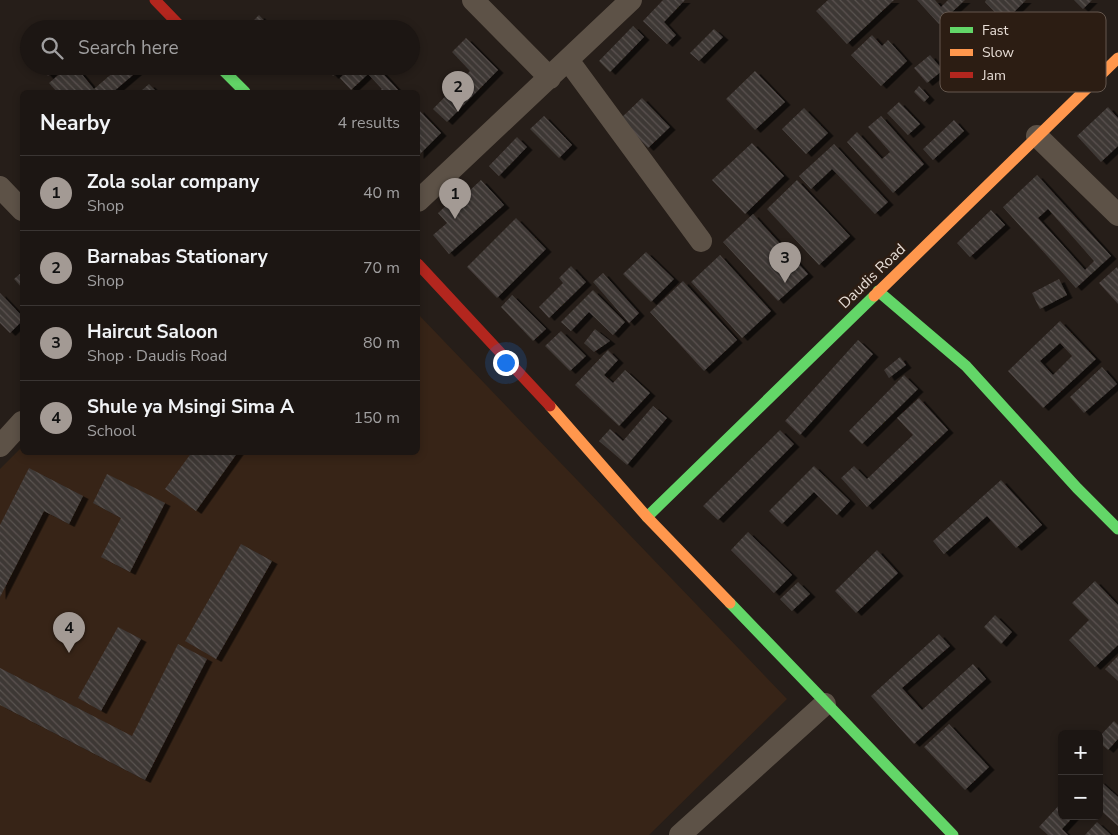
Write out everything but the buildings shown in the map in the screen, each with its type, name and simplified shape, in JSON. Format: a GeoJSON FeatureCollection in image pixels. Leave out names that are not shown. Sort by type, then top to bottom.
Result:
{"type":"FeatureCollection","features":[{"type":"Feature","properties":{"kind":"street"},"geometry":{"type":"LineString","coordinates":[[155,0],[174,20]]}},
{"type":"Feature","properties":{"kind":"street"},"geometry":{"type":"LineString","coordinates":[[473,0],[550,78]]}},
{"type":"Feature","properties":{"kind":"street"},"geometry":{"type":"LineString","coordinates":[[420,199],[631,0]]}},
{"type":"Feature","properties":{"kind":"street","name":"Daudis Road"},"geometry":{"type":"LineString","coordinates":[[1106,70],[1118,58]]}},
{"type":"Feature","properties":{"kind":"street"},"geometry":{"type":"LineString","coordinates":[[568,60],[701,241]]}},
{"type":"Feature","properties":{"kind":"street"},"geometry":{"type":"LineString","coordinates":[[228,75],[243,90]]}},
{"type":"Feature","properties":{"kind":"street","name":"Daudis Road"},"geometry":{"type":"LineString","coordinates":[[647,517],[1083,92]]}},
{"type":"Feature","properties":{"kind":"street"},"geometry":{"type":"LineString","coordinates":[[1037,136],[1118,215]]}},
{"type":"Feature","properties":{"kind":"street"},"geometry":{"type":"LineString","coordinates":[[0,187],[20,208]]}},
{"type":"Feature","properties":{"kind":"street"},"geometry":{"type":"LineString","coordinates":[[420,266],[537,391],[647,517],[953,835]]}},
{"type":"Feature","properties":{"kind":"street"},"geometry":{"type":"LineString","coordinates":[[878,291],[966,366],[1077,488],[1118,529]]}},
{"type":"Feature","properties":{"kind":"street"},"geometry":{"type":"LineString","coordinates":[[1,444],[20,424]]}},
{"type":"Feature","properties":{"kind":"street"},"geometry":{"type":"LineString","coordinates":[[680,835],[825,704]]}},
{"type":"Feature","properties":{"kind":"shaded area"},"geometry":{"type":"Polygon","coordinates":[[[420,316],[787,699],[649,835],[0,835],[0,469],[20,449],[20,455],[420,455],[420,316]]]}},
{"type":"Feature","properties":{"kind":"traffic: fast"},"geometry":{"type":"LineString","coordinates":[[228,75],[243,90]]}},
{"type":"Feature","properties":{"kind":"traffic: fast"},"geometry":{"type":"LineString","coordinates":[[878,291],[966,366],[1077,488],[1118,529]]}},
{"type":"Feature","properties":{"kind":"traffic: fast"},"geometry":{"type":"LineString","coordinates":[[647,517],[874,296]]}},
{"type":"Feature","properties":{"kind":"traffic: fast"},"geometry":{"type":"LineString","coordinates":[[730,603],[953,835]]}},
{"type":"Feature","properties":{"kind":"traffic: slow"},"geometry":{"type":"LineString","coordinates":[[1106,70],[1118,58]]}},
{"type":"Feature","properties":{"kind":"traffic: slow"},"geometry":{"type":"LineString","coordinates":[[874,296],[1083,92]]}},
{"type":"Feature","properties":{"kind":"traffic: slow"},"geometry":{"type":"LineString","coordinates":[[550,406],[647,517],[730,603]]}},
{"type":"Feature","properties":{"kind":"traffic: jam"},"geometry":{"type":"LineString","coordinates":[[155,0],[174,20]]}},
{"type":"Feature","properties":{"kind":"traffic: jam"},"geometry":{"type":"LineString","coordinates":[[420,266],[550,406]]}},
{"type":"Feature","properties":{"kind":"place","name":"Barnabas Stationary"},"geometry":{"type":"Point","coordinates":[458,112]}},
{"type":"Feature","properties":{"kind":"place","name":"Zola solar company"},"geometry":{"type":"Point","coordinates":[455,219]}},
{"type":"Feature","properties":{"kind":"place","name":"Haircut Saloon"},"geometry":{"type":"Point","coordinates":[785,283]}},
{"type":"Feature","properties":{"kind":"place","name":"Shule ya Msingi Sima A"},"geometry":{"type":"Point","coordinates":[69,653]}}]}
